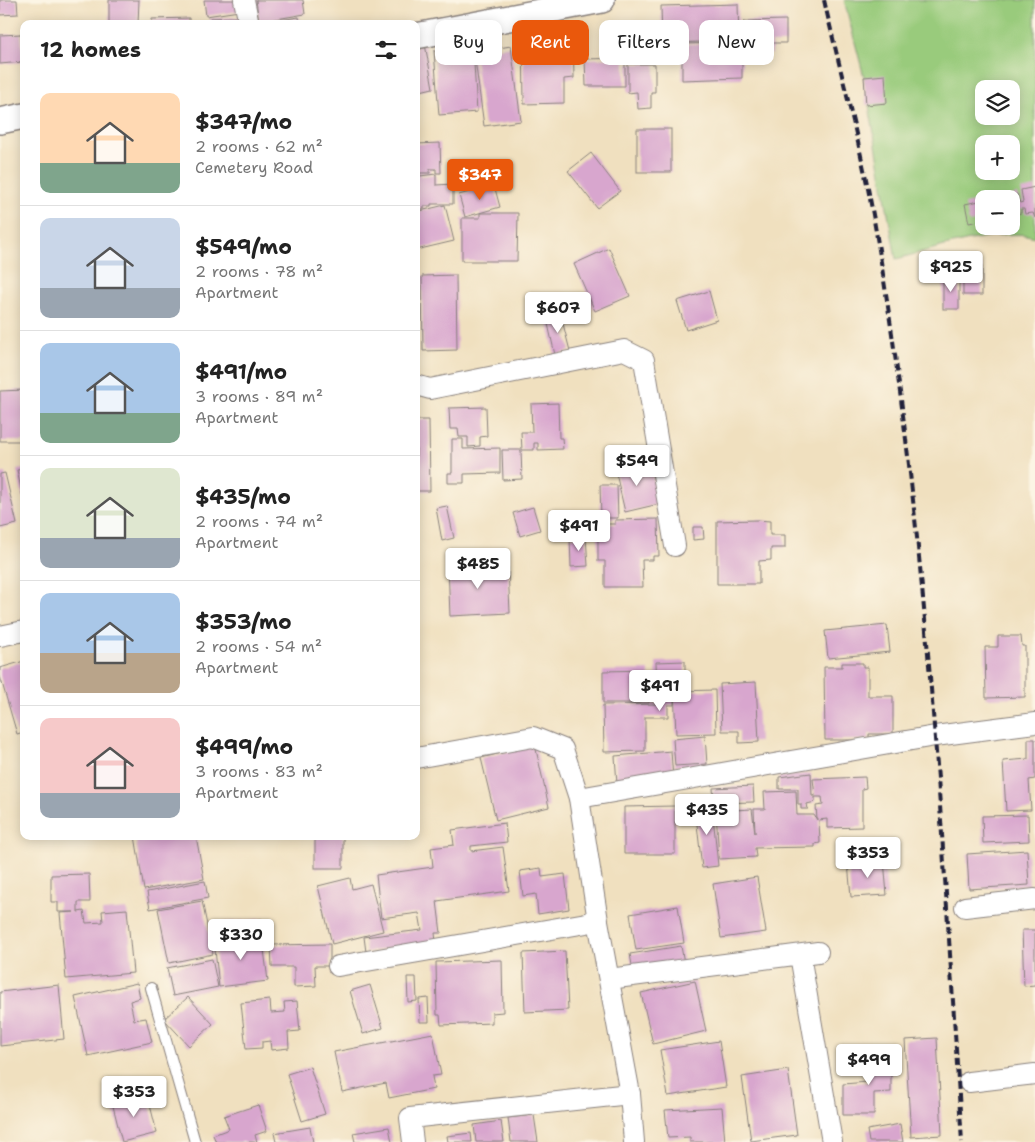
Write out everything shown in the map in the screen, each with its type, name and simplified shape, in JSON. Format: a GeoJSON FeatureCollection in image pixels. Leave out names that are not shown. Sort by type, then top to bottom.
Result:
{"type":"FeatureCollection","features":[{"type":"Feature","properties":{"kind":"street"},"geometry":{"type":"LineString","coordinates":[[244,0],[248,20]]}},
{"type":"Feature","properties":{"kind":"street"},"geometry":{"type":"LineString","coordinates":[[420,35],[554,5],[602,0]]}},
{"type":"Feature","properties":{"kind":"street"},"geometry":{"type":"LineString","coordinates":[[0,121],[20,117]]}},
{"type":"Feature","properties":{"kind":"street"},"geometry":{"type":"LineString","coordinates":[[420,386],[430,389],[624,350],[644,360],[675,546]]}},
{"type":"Feature","properties":{"kind":"street"},"geometry":{"type":"LineString","coordinates":[[0,636],[20,632]]}},
{"type":"Feature","properties":{"kind":"street"},"geometry":{"type":"LineString","coordinates":[[578,798],[935,736],[1035,723]]}},
{"type":"Feature","properties":{"kind":"street"},"geometry":{"type":"LineString","coordinates":[[420,757],[533,737],[563,749],[578,798],[608,980],[630,1094],[634,1142]]}},
{"type":"Feature","properties":{"kind":"street"},"geometry":{"type":"LineString","coordinates":[[965,907],[1035,899]]}},
{"type":"Feature","properties":{"kind":"street"},"geometry":{"type":"LineString","coordinates":[[338,966],[598,921]]}},
{"type":"Feature","properties":{"kind":"street"},"geometry":{"type":"LineString","coordinates":[[608,980],[809,953],[832,1142]]}},
{"type":"Feature","properties":{"kind":"street"},"geometry":{"type":"LineString","coordinates":[[969,1082],[1035,1074]]}},
{"type":"Feature","properties":{"kind":"street"},"geometry":{"type":"LineString","coordinates":[[413,1142],[410,1118],[630,1094]]}},
{"type":"Feature","properties":{"kind":"lane"},"geometry":{"type":"LineString","coordinates":[[151,988],[195,1142]]}},
{"type":"Feature","properties":{"kind":"green space"},"geometry":{"type":"Polygon","coordinates":[[[844,0],[1035,0],[1035,237],[1020,234],[1020,190],[975,190],[975,235],[1004,235],[966,241],[896,259],[864,77],[844,0]]]}},
{"type":"Feature","properties":{"kind":"building"},"geometry":{"type":"Polygon","coordinates":[[[0,0],[17,0],[18,14],[0,15],[0,0]]]}},
{"type":"Feature","properties":{"kind":"building"},"geometry":{"type":"Polygon","coordinates":[[[109,0],[139,0],[138,20],[109,20],[109,0]]]}},
{"type":"Feature","properties":{"kind":"building"},"geometry":{"type":"Polygon","coordinates":[[[204,0],[237,0],[239,11],[206,16],[204,0]]]}},
{"type":"Feature","properties":{"kind":"building"},"geometry":{"type":"Polygon","coordinates":[[[256,0],[303,0],[305,14],[270,20],[259,20],[256,0]]]}},
{"type":"Feature","properties":{"kind":"building"},"geometry":{"type":"Polygon","coordinates":[[[738,4],[738,20],[699,20],[699,42],[689,42],[689,20],[661,20],[661,6],[738,4]]]}},
{"type":"Feature","properties":{"kind":"building"},"geometry":{"type":"Polygon","coordinates":[[[243,17],[243,20],[210,20],[210,18],[243,17]]]}},
{"type":"Feature","properties":{"kind":"building"},"geometry":{"type":"Polygon","coordinates":[[[299,17],[299,20],[280,20],[299,17]]]}},
{"type":"Feature","properties":{"kind":"building"},"geometry":{"type":"Polygon","coordinates":[[[189,18],[189,20],[152,20],[189,18]]]}},
{"type":"Feature","properties":{"kind":"building"},"geometry":{"type":"Polygon","coordinates":[[[774,20],[786,20],[786,43],[774,43],[774,20]]]}},
{"type":"Feature","properties":{"kind":"building"},"geometry":{"type":"Polygon","coordinates":[[[20,34],[20,62],[0,64],[0,35],[20,34]]]}},
{"type":"Feature","properties":{"kind":"building"},"geometry":{"type":"Polygon","coordinates":[[[425,44],[433,88],[420,91],[420,45],[425,44]]]}},
{"type":"Feature","properties":{"kind":"building"},"geometry":{"type":"Polygon","coordinates":[[[689,44],[699,44],[699,65],[742,65],[742,78],[682,80],[682,65],[689,65],[689,44]]]}},
{"type":"Feature","properties":{"kind":"building"},"geometry":{"type":"Polygon","coordinates":[[[511,46],[512,65],[514,65],[521,121],[484,126],[476,65],[502,65],[502,47],[511,46]]]}},
{"type":"Feature","properties":{"kind":"building"},"geometry":{"type":"Polygon","coordinates":[[[589,59],[599,59],[599,65],[625,65],[625,86],[586,86],[585,65],[589,65],[589,59]]]}},
{"type":"Feature","properties":{"kind":"building"},"geometry":{"type":"Polygon","coordinates":[[[435,65],[474,65],[477,112],[439,115],[435,65]]]}},
{"type":"Feature","properties":{"kind":"building"},"geometry":{"type":"Polygon","coordinates":[[[523,65],[574,65],[574,78],[564,79],[564,103],[524,104],[523,65]]]}},
{"type":"Feature","properties":{"kind":"building"},"geometry":{"type":"Polygon","coordinates":[[[628,65],[655,65],[655,92],[651,92],[651,108],[638,109],[637,92],[628,93],[628,65]]]}},
{"type":"Feature","properties":{"kind":"building"},"geometry":{"type":"Polygon","coordinates":[[[885,75],[887,103],[866,105],[864,77],[885,75]]]}},
{"type":"Feature","properties":{"kind":"building"},"geometry":{"type":"Polygon","coordinates":[[[637,129],[671,129],[671,172],[637,172],[637,129]]]}},
{"type":"Feature","properties":{"kind":"building"},"geometry":{"type":"Polygon","coordinates":[[[440,143],[441,173],[436,173],[436,169],[430,169],[430,173],[420,173],[420,144],[440,143]]]}},
{"type":"Feature","properties":{"kind":"building"},"geometry":{"type":"Polygon","coordinates":[[[591,153],[620,191],[597,208],[568,171],[591,153]]]}},
{"type":"Feature","properties":{"kind":"building"},"geometry":{"type":"Polygon","coordinates":[[[436,174],[436,185],[453,184],[453,204],[431,204],[431,206],[424,206],[424,209],[420,209],[420,176],[436,174]]]}},
{"type":"Feature","properties":{"kind":"building"},"geometry":{"type":"Polygon","coordinates":[[[494,185],[500,207],[465,217],[459,195],[494,185]]]}},
{"type":"Feature","properties":{"kind":"building"},"geometry":{"type":"Polygon","coordinates":[[[1035,187],[1035,218],[1033,213],[1025,214],[1024,209],[1021,209],[1020,213],[1020,203],[1023,202],[1021,190],[1035,187]]]}},
{"type":"Feature","properties":{"kind":"building"},"geometry":{"type":"Polygon","coordinates":[[[975,202],[975,222],[969,223],[965,204],[975,202]]]}},
{"type":"Feature","properties":{"kind":"building"},"geometry":{"type":"Polygon","coordinates":[[[445,205],[454,241],[420,249],[420,211],[445,205]]]}},
{"type":"Feature","properties":{"kind":"building"},"geometry":{"type":"Polygon","coordinates":[[[480,213],[518,213],[517,261],[462,261],[462,218],[480,218],[480,213]]]}},
{"type":"Feature","properties":{"kind":"building"},"geometry":{"type":"Polygon","coordinates":[[[609,248],[630,296],[595,311],[574,264],[609,248]]]}},
{"type":"Feature","properties":{"kind":"building"},"geometry":{"type":"Polygon","coordinates":[[[982,265],[982,295],[963,295],[963,266],[982,265]]]}},
{"type":"Feature","properties":{"kind":"building"},"geometry":{"type":"Polygon","coordinates":[[[456,275],[457,350],[423,351],[422,276],[456,275]]]}},
{"type":"Feature","properties":{"kind":"building"},"geometry":{"type":"Polygon","coordinates":[[[943,277],[959,277],[959,309],[943,309],[943,277]]]}},
{"type":"Feature","properties":{"kind":"building"},"geometry":{"type":"Polygon","coordinates":[[[709,291],[717,320],[686,330],[677,301],[709,291]]]}},
{"type":"Feature","properties":{"kind":"building"},"geometry":{"type":"Polygon","coordinates":[[[560,312],[570,351],[555,355],[546,315],[560,312]]]}},
{"type":"Feature","properties":{"kind":"building"},"geometry":{"type":"Polygon","coordinates":[[[20,390],[20,441],[0,441],[0,391],[20,390]]]}},
{"type":"Feature","properties":{"kind":"building"},"geometry":{"type":"Polygon","coordinates":[[[558,403],[559,438],[562,438],[563,449],[538,450],[538,443],[534,443],[534,450],[522,450],[521,432],[532,432],[531,404],[558,403]]]}},
{"type":"Feature","properties":{"kind":"building"},"geometry":{"type":"Polygon","coordinates":[[[486,407],[487,436],[480,437],[480,446],[468,447],[468,437],[459,437],[458,429],[450,429],[449,408],[486,407]]]}},
{"type":"Feature","properties":{"kind":"building"},"geometry":{"type":"Polygon","coordinates":[[[420,420],[429,420],[430,491],[420,491],[420,420]]]}},
{"type":"Feature","properties":{"kind":"building"},"geometry":{"type":"Polygon","coordinates":[[[452,439],[463,439],[463,449],[500,448],[500,473],[464,474],[464,483],[448,483],[448,473],[452,473],[452,439]]]}},
{"type":"Feature","properties":{"kind":"building"},"geometry":{"type":"Polygon","coordinates":[[[502,450],[521,450],[522,479],[503,480],[502,450]]]}},
{"type":"Feature","properties":{"kind":"building"},"geometry":{"type":"Polygon","coordinates":[[[649,461],[659,504],[625,512],[615,469],[649,461]]]}},
{"type":"Feature","properties":{"kind":"building"},"geometry":{"type":"Polygon","coordinates":[[[17,470],[20,470],[20,484],[17,470]]]}},
{"type":"Feature","properties":{"kind":"building"},"geometry":{"type":"Polygon","coordinates":[[[5,473],[17,524],[0,528],[0,474],[5,473]]]}},
{"type":"Feature","properties":{"kind":"building"},"geometry":{"type":"Polygon","coordinates":[[[600,485],[617,485],[618,518],[601,518],[600,485]]]}},
{"type":"Feature","properties":{"kind":"building"},"geometry":{"type":"Polygon","coordinates":[[[447,506],[454,538],[442,541],[436,508],[447,506]]]}},
{"type":"Feature","properties":{"kind":"building"},"geometry":{"type":"Polygon","coordinates":[[[533,507],[540,530],[520,536],[513,513],[533,507]]]}},
{"type":"Feature","properties":{"kind":"building"},"geometry":{"type":"Polygon","coordinates":[[[658,519],[659,556],[653,556],[653,560],[642,560],[643,587],[605,587],[605,561],[598,561],[598,524],[615,524],[615,520],[658,519]]]}},
{"type":"Feature","properties":{"kind":"building"},"geometry":{"type":"Polygon","coordinates":[[[717,521],[770,521],[770,535],[785,535],[785,548],[771,548],[771,560],[759,561],[759,584],[717,584],[717,521]]]}},
{"type":"Feature","properties":{"kind":"building"},"geometry":{"type":"Polygon","coordinates":[[[693,527],[703,527],[704,539],[693,540],[693,527]]]}},
{"type":"Feature","properties":{"kind":"building"},"geometry":{"type":"Polygon","coordinates":[[[586,536],[588,566],[571,567],[570,537],[586,536]]]}},
{"type":"Feature","properties":{"kind":"building"},"geometry":{"type":"Polygon","coordinates":[[[478,563],[479,569],[508,567],[510,613],[450,616],[448,565],[478,563]]]}},
{"type":"Feature","properties":{"kind":"building"},"geometry":{"type":"Polygon","coordinates":[[[887,625],[890,652],[828,658],[825,631],[887,625]]]}},
{"type":"Feature","properties":{"kind":"building"},"geometry":{"type":"Polygon","coordinates":[[[998,636],[1021,636],[1022,646],[1025,646],[1025,697],[986,698],[985,647],[998,647],[998,636]]]}},
{"type":"Feature","properties":{"kind":"building"},"geometry":{"type":"Polygon","coordinates":[[[685,661],[685,686],[679,686],[679,691],[715,690],[716,733],[676,734],[674,690],[674,705],[668,705],[668,717],[645,717],[645,751],[604,752],[603,705],[662,704],[661,691],[657,687],[656,662],[685,661]]]}},
{"type":"Feature","properties":{"kind":"building"},"geometry":{"type":"Polygon","coordinates":[[[20,662],[20,733],[17,734],[0,676],[0,668],[20,662]]]}},
{"type":"Feature","properties":{"kind":"building"},"geometry":{"type":"Polygon","coordinates":[[[842,663],[863,663],[863,667],[868,667],[868,696],[893,696],[893,734],[869,734],[869,740],[825,740],[824,667],[842,667],[842,663]]]}},
{"type":"Feature","properties":{"kind":"building"},"geometry":{"type":"Polygon","coordinates":[[[649,670],[649,703],[603,703],[603,671],[649,670]]]}},
{"type":"Feature","properties":{"kind":"building"},"geometry":{"type":"Polygon","coordinates":[[[756,682],[759,742],[739,743],[739,731],[722,731],[720,684],[756,682]]]}},
{"type":"Feature","properties":{"kind":"building"},"geometry":{"type":"Polygon","coordinates":[[[705,736],[707,764],[675,766],[673,739],[705,736]]]}},
{"type":"Feature","properties":{"kind":"building"},"geometry":{"type":"Polygon","coordinates":[[[1028,739],[1035,739],[1035,779],[1029,780],[1031,810],[1006,811],[1003,761],[1028,759],[1028,739]]]}},
{"type":"Feature","properties":{"kind":"building"},"geometry":{"type":"Polygon","coordinates":[[[535,745],[549,807],[496,820],[481,758],[535,745]]]}},
{"type":"Feature","properties":{"kind":"building"},"geometry":{"type":"Polygon","coordinates":[[[671,751],[673,779],[617,784],[615,756],[671,751]]]}},
{"type":"Feature","properties":{"kind":"building"},"geometry":{"type":"Polygon","coordinates":[[[811,773],[812,796],[815,796],[813,779],[865,777],[866,788],[862,789],[862,827],[827,828],[827,819],[819,820],[820,843],[815,844],[815,847],[755,848],[756,857],[719,859],[716,811],[752,809],[755,833],[754,809],[765,809],[764,792],[796,791],[797,815],[814,815],[817,820],[816,806],[823,805],[822,797],[815,797],[815,802],[807,804],[808,809],[801,809],[801,804],[798,804],[798,789],[779,789],[779,777],[811,773]]]}},
{"type":"Feature","properties":{"kind":"building"},"geometry":{"type":"Polygon","coordinates":[[[753,786],[754,802],[714,803],[713,788],[753,786]]]}},
{"type":"Feature","properties":{"kind":"building"},"geometry":{"type":"Polygon","coordinates":[[[712,805],[718,866],[702,868],[695,807],[712,805]]]}},
{"type":"Feature","properties":{"kind":"building"},"geometry":{"type":"Polygon","coordinates":[[[675,806],[675,854],[624,854],[624,807],[675,806]]]}},
{"type":"Feature","properties":{"kind":"building"},"geometry":{"type":"Polygon","coordinates":[[[1028,815],[1029,841],[983,843],[982,816],[1028,815]]]}},
{"type":"Feature","properties":{"kind":"building"},"geometry":{"type":"Polygon","coordinates":[[[505,823],[507,842],[471,846],[471,851],[503,847],[509,891],[437,901],[441,933],[435,933],[436,942],[366,952],[364,937],[422,930],[419,913],[381,918],[376,875],[433,867],[431,848],[454,845],[452,830],[505,823]]]}},
{"type":"Feature","properties":{"kind":"building"},"geometry":{"type":"Polygon","coordinates":[[[136,840],[197,840],[204,879],[144,890],[136,840]]]}},
{"type":"Feature","properties":{"kind":"building"},"geometry":{"type":"Polygon","coordinates":[[[315,840],[343,840],[343,868],[315,868],[315,840]]]}},
{"type":"Feature","properties":{"kind":"building"},"geometry":{"type":"Polygon","coordinates":[[[1027,850],[1029,885],[969,889],[967,854],[1027,850]]]}},
{"type":"Feature","properties":{"kind":"building"},"geometry":{"type":"Polygon","coordinates":[[[884,860],[887,895],[851,897],[848,863],[884,860]]]}},
{"type":"Feature","properties":{"kind":"building"},"geometry":{"type":"Polygon","coordinates":[[[541,868],[542,877],[565,874],[569,909],[538,914],[536,894],[523,896],[520,871],[541,868]]]}},
{"type":"Feature","properties":{"kind":"building"},"geometry":{"type":"Polygon","coordinates":[[[89,874],[90,902],[78,902],[78,912],[84,911],[86,923],[103,922],[102,911],[127,909],[133,973],[66,979],[60,913],[74,912],[58,912],[58,902],[51,902],[51,875],[89,874]]]}},
{"type":"Feature","properties":{"kind":"building"},"geometry":{"type":"Polygon","coordinates":[[[757,877],[766,932],[721,938],[713,884],[757,877]]]}},
{"type":"Feature","properties":{"kind":"building"},"geometry":{"type":"Polygon","coordinates":[[[350,878],[352,889],[371,884],[383,931],[332,944],[318,886],[350,878]]]}},
{"type":"Feature","properties":{"kind":"building"},"geometry":{"type":"Polygon","coordinates":[[[205,881],[208,898],[150,909],[147,892],[205,881]]]}},
{"type":"Feature","properties":{"kind":"building"},"geometry":{"type":"Polygon","coordinates":[[[202,901],[213,954],[169,963],[158,909],[202,901]]]}},
{"type":"Feature","properties":{"kind":"building"},"geometry":{"type":"Polygon","coordinates":[[[678,906],[684,943],[636,950],[630,914],[678,906]]]}},
{"type":"Feature","properties":{"kind":"building"},"geometry":{"type":"Polygon","coordinates":[[[262,919],[262,932],[216,935],[216,923],[262,919]]]}},
{"type":"Feature","properties":{"kind":"building"},"geometry":{"type":"Polygon","coordinates":[[[1022,930],[1035,930],[1035,985],[1024,986],[1022,930]]]}},
{"type":"Feature","properties":{"kind":"building"},"geometry":{"type":"Polygon","coordinates":[[[262,934],[268,981],[219,987],[214,940],[262,934]]]}},
{"type":"Feature","properties":{"kind":"building"},"geometry":{"type":"Polygon","coordinates":[[[330,944],[330,966],[315,966],[316,986],[294,987],[294,967],[272,967],[271,945],[330,944]]]}},
{"type":"Feature","properties":{"kind":"building"},"geometry":{"type":"Polygon","coordinates":[[[681,946],[684,963],[633,971],[630,954],[681,946]]]}},
{"type":"Feature","properties":{"kind":"building"},"geometry":{"type":"Polygon","coordinates":[[[565,951],[568,1010],[525,1012],[523,953],[565,951]]]}},
{"type":"Feature","properties":{"kind":"building"},"geometry":{"type":"Polygon","coordinates":[[[212,959],[218,987],[173,996],[167,968],[212,959]]]}},
{"type":"Feature","properties":{"kind":"building"},"geometry":{"type":"Polygon","coordinates":[[[502,960],[503,1012],[492,1013],[492,1023],[441,1025],[440,1015],[437,1015],[436,962],[502,960]]]}},
{"type":"Feature","properties":{"kind":"building"},"geometry":{"type":"Polygon","coordinates":[[[407,977],[416,977],[417,1001],[408,1002],[407,977]]]}},
{"type":"Feature","properties":{"kind":"building"},"geometry":{"type":"Polygon","coordinates":[[[695,981],[706,1031],[653,1044],[641,993],[695,981]]]}},
{"type":"Feature","properties":{"kind":"building"},"geometry":{"type":"Polygon","coordinates":[[[137,983],[140,998],[130,1001],[134,1020],[146,1018],[152,1042],[88,1056],[75,997],[137,983]]]}},
{"type":"Feature","properties":{"kind":"building"},"geometry":{"type":"Polygon","coordinates":[[[59,985],[64,1039],[0,1046],[0,992],[59,985]]]}},
{"type":"Feature","properties":{"kind":"building"},"geometry":{"type":"Polygon","coordinates":[[[370,985],[383,1028],[363,1034],[350,991],[370,985]]]}},
{"type":"Feature","properties":{"kind":"building"},"geometry":{"type":"Polygon","coordinates":[[[188,997],[213,1024],[189,1046],[164,1019],[188,997]]]}},
{"type":"Feature","properties":{"kind":"building"},"geometry":{"type":"Polygon","coordinates":[[[428,998],[429,1022],[420,1022],[419,999],[428,998]]]}},
{"type":"Feature","properties":{"kind":"building"},"geometry":{"type":"Polygon","coordinates":[[[270,1000],[271,1013],[285,1012],[284,1002],[297,1001],[300,1031],[288,1032],[289,1048],[271,1050],[270,1041],[262,1042],[262,1048],[246,1049],[241,1003],[270,1000]]]}},
{"type":"Feature","properties":{"kind":"building"},"geometry":{"type":"Polygon","coordinates":[[[433,1033],[441,1075],[432,1076],[434,1089],[389,1098],[386,1083],[342,1092],[334,1052],[433,1033]]]}},
{"type":"Feature","properties":{"kind":"building"},"geometry":{"type":"Polygon","coordinates":[[[937,1038],[942,1135],[911,1137],[905,1040],[937,1038]]]}},
{"type":"Feature","properties":{"kind":"building"},"geometry":{"type":"Polygon","coordinates":[[[719,1041],[726,1087],[668,1096],[660,1050],[719,1041]]]}},
{"type":"Feature","properties":{"kind":"building"},"geometry":{"type":"Polygon","coordinates":[[[868,1053],[891,1053],[891,1092],[874,1093],[874,1115],[843,1115],[843,1084],[868,1082],[868,1053]]]}},
{"type":"Feature","properties":{"kind":"building"},"geometry":{"type":"Polygon","coordinates":[[[310,1067],[325,1114],[302,1121],[287,1074],[310,1067]]]}},
{"type":"Feature","properties":{"kind":"building"},"geometry":{"type":"Polygon","coordinates":[[[788,1070],[797,1135],[751,1141],[742,1077],[788,1070]]]}},
{"type":"Feature","properties":{"kind":"building"},"geometry":{"type":"Polygon","coordinates":[[[147,1093],[157,1133],[122,1142],[112,1102],[147,1093]]]}},
{"type":"Feature","properties":{"kind":"building"},"geometry":{"type":"Polygon","coordinates":[[[258,1105],[267,1131],[255,1135],[257,1142],[216,1142],[213,1135],[229,1129],[224,1116],[258,1105]]]}},
{"type":"Feature","properties":{"kind":"building"},"geometry":{"type":"Polygon","coordinates":[[[722,1107],[725,1142],[690,1142],[690,1137],[668,1138],[665,1110],[722,1107]]]}},
{"type":"Feature","properties":{"kind":"building"},"geometry":{"type":"Polygon","coordinates":[[[534,1115],[538,1142],[511,1142],[508,1118],[534,1115]]]}},
{"type":"Feature","properties":{"kind":"building"},"geometry":{"type":"Polygon","coordinates":[[[501,1121],[504,1142],[476,1142],[474,1125],[501,1121]]]}},
{"type":"Feature","properties":{"kind":"building"},"geometry":{"type":"Polygon","coordinates":[[[900,1124],[903,1142],[869,1142],[867,1130],[900,1124]]]}},
{"type":"Feature","properties":{"kind":"building"},"geometry":{"type":"Polygon","coordinates":[[[310,1127],[313,1142],[276,1142],[274,1133],[310,1127]]]}},
{"type":"Feature","properties":{"kind":"building"},"geometry":{"type":"Polygon","coordinates":[[[389,1127],[392,1142],[355,1142],[353,1133],[389,1127]]]}},
{"type":"Feature","properties":{"kind":"building"},"geometry":{"type":"Polygon","coordinates":[[[471,1133],[472,1142],[448,1142],[447,1136],[471,1133]]]}},
{"type":"Feature","properties":{"kind":"railway"},"geometry":{"type":"LineString","coordinates":[[824,0],[870,198],[893,340],[908,454],[931,683],[962,1142]]}}]}
